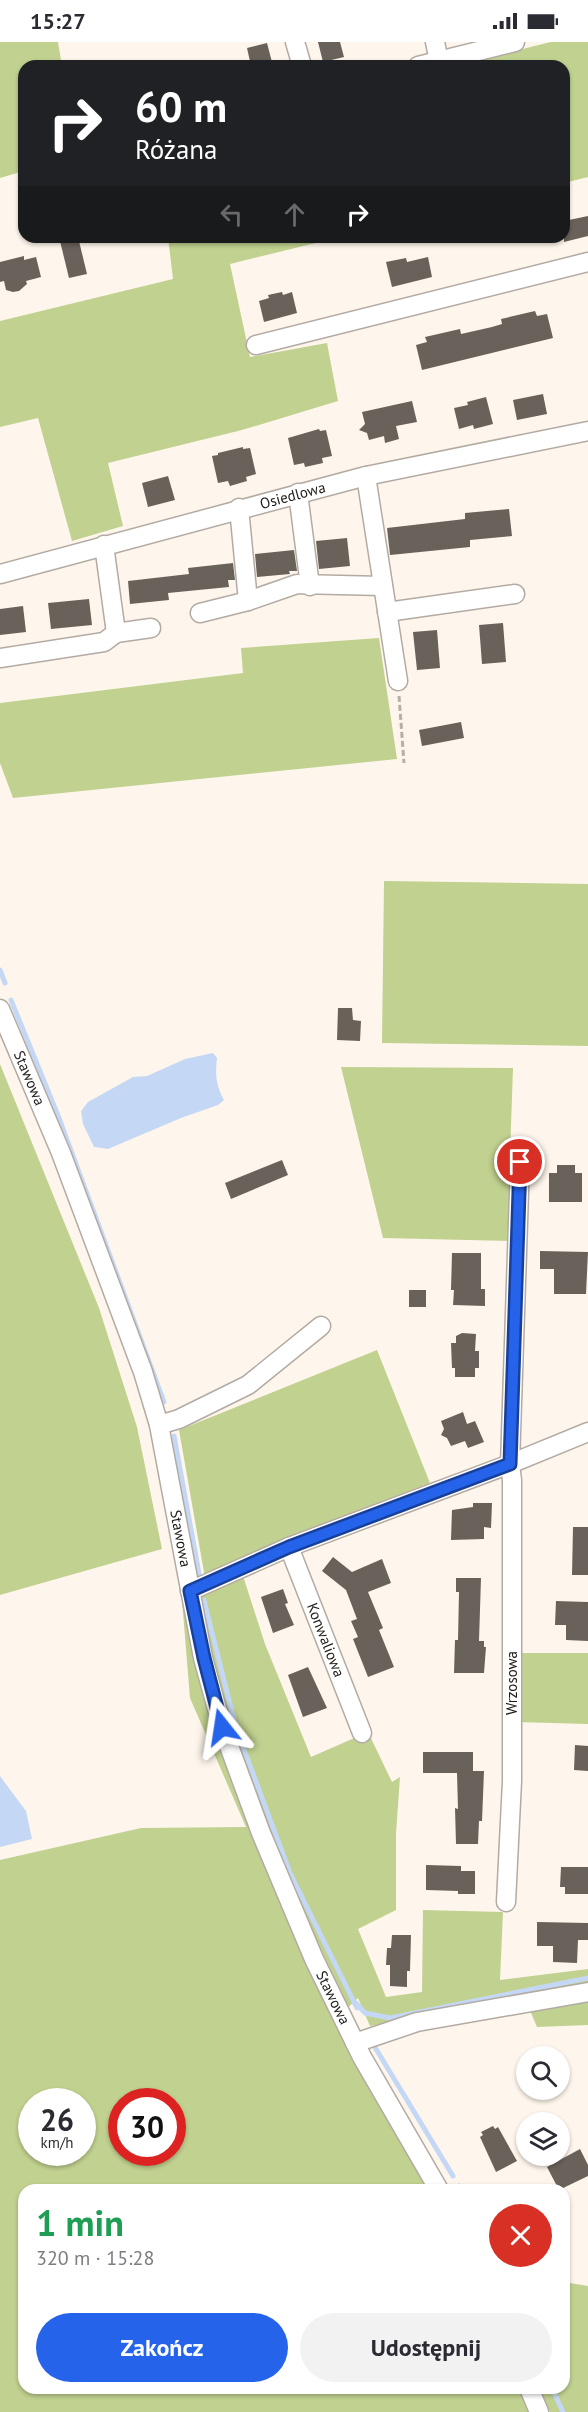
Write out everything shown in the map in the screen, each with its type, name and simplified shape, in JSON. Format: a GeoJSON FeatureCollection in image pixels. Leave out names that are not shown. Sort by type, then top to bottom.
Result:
{"type":"FeatureCollection","features":[{"type":"Feature","properties":{"kind":"street"},"geometry":{"type":"LineString","coordinates":[[295,42],[300,60]]}},
{"type":"Feature","properties":{"kind":"street"},"geometry":{"type":"LineString","coordinates":[[435,42],[439,60]]}},
{"type":"Feature","properties":{"kind":"street"},"geometry":{"type":"LineString","coordinates":[[443,60],[515,42]]}},
{"type":"Feature","properties":{"kind":"street"},"geometry":{"type":"LineString","coordinates":[[256,345],[588,262]]}},
{"type":"Feature","properties":{"kind":"street","name":"Osiedlowa"},"geometry":{"type":"LineString","coordinates":[[0,574],[239,508],[366,476],[588,431]]}},
{"type":"Feature","properties":{"kind":"street"},"geometry":{"type":"LineString","coordinates":[[366,476],[398,681]]}},
{"type":"Feature","properties":{"kind":"street"},"geometry":{"type":"LineString","coordinates":[[298,493],[310,586]]}},
{"type":"Feature","properties":{"kind":"street"},"geometry":{"type":"LineString","coordinates":[[239,508],[248,601]]}},
{"type":"Feature","properties":{"kind":"street"},"geometry":{"type":"LineString","coordinates":[[104,545],[116,633]]}},
{"type":"Feature","properties":{"kind":"street"},"geometry":{"type":"LineString","coordinates":[[200,613],[248,601],[297,584],[383,586]]}},
{"type":"Feature","properties":{"kind":"street"},"geometry":{"type":"LineString","coordinates":[[387,612],[515,594]]}},
{"type":"Feature","properties":{"kind":"street"},"geometry":{"type":"LineString","coordinates":[[0,658],[104,642],[116,633],[152,628]]}},
{"type":"Feature","properties":{"kind":"street","name":"Stawowa"},"geometry":{"type":"LineString","coordinates":[[0,1009],[30,1075],[143,1371],[159,1425],[204,1658],[222,1727],[265,1843],[314,1959],[355,2043],[436,2184]]}},
{"type":"Feature","properties":{"kind":"street","name":"Wrzosowa"},"geometry":{"type":"LineString","coordinates":[[506,1902],[512,1769],[512,1480],[510,1464],[520,1162]]}},
{"type":"Feature","properties":{"kind":"street"},"geometry":{"type":"LineString","coordinates":[[159,1425],[179,1419],[248,1384],[321,1326]]}},
{"type":"Feature","properties":{"kind":"street"},"geometry":{"type":"LineString","coordinates":[[190,1591],[289,1547],[510,1464],[588,1432]]}},
{"type":"Feature","properties":{"kind":"street","name":"Konwaliowa"},"geometry":{"type":"LineString","coordinates":[[289,1547],[362,1733]]}},
{"type":"Feature","properties":{"kind":"street"},"geometry":{"type":"LineString","coordinates":[[355,2043],[417,2022],[588,1992]]}},
{"type":"Feature","properties":{"kind":"street"},"geometry":{"type":"LineString","coordinates":[[532,2394],[539,2412]]}},
{"type":"Feature","properties":{"kind":"path"},"geometry":{"type":"LineString","coordinates":[[398,681],[404,763]]}},
{"type":"Feature","properties":{"kind":"green space"},"geometry":{"type":"Polygon","coordinates":[[[0,42],[58,42],[61,60],[18,60],[18,173],[0,178],[0,42]]]}},
{"type":"Feature","properties":{"kind":"green space"},"geometry":{"type":"Polygon","coordinates":[[[551,42],[588,42],[588,177],[570,182],[570,60],[477,60],[551,42]]]}},
{"type":"Feature","properties":{"kind":"green space"},"geometry":{"type":"Polygon","coordinates":[[[169,243],[316,243],[230,264],[250,357],[327,343],[338,401],[242,430],[108,463],[123,526],[72,541],[38,418],[0,427],[0,321],[173,279],[169,243]]]}},
{"type":"Feature","properties":{"kind":"green space"},"geometry":{"type":"Polygon","coordinates":[[[379,638],[397,759],[13,798],[0,763],[0,703],[243,673],[241,648],[379,638]]]}},
{"type":"Feature","properties":{"kind":"green space"},"geometry":{"type":"Polygon","coordinates":[[[384,881],[588,884],[588,1046],[382,1043],[384,881]]]}},
{"type":"Feature","properties":{"kind":"green space"},"geometry":{"type":"Polygon","coordinates":[[[0,1064],[99,1308],[137,1427],[162,1549],[0,1595],[0,1064]]]}},
{"type":"Feature","properties":{"kind":"green space"},"geometry":{"type":"Polygon","coordinates":[[[341,1067],[513,1068],[510,1155],[514,1156],[511,1241],[383,1238],[341,1067]]]}},
{"type":"Feature","properties":{"kind":"green space"},"geometry":{"type":"Polygon","coordinates":[[[377,1350],[430,1483],[285,1538],[205,1578],[179,1430],[377,1350]]]}},
{"type":"Feature","properties":{"kind":"green space"},"geometry":{"type":"Polygon","coordinates":[[[243,1576],[265,1644],[311,1757],[368,1732],[392,1782],[400,1777],[396,1833],[396,1910],[358,1929],[386,1997],[422,1992],[423,1910],[503,1912],[500,1980],[588,1969],[588,1986],[370,2026],[358,1998],[336,2019],[428,2184],[18,2184],[18,2394],[524,2394],[532,2412],[0,2412],[0,1860],[141,1828],[246,1827],[190,1698],[182,1600],[243,1576]]]}},
{"type":"Feature","properties":{"kind":"green space"},"geometry":{"type":"Polygon","coordinates":[[[518,1653],[588,1653],[588,1724],[516,1722],[518,1653]]]}},
{"type":"Feature","properties":{"kind":"green space"},"geometry":{"type":"Polygon","coordinates":[[[588,1997],[588,2025],[537,2027],[529,2008],[588,1997]]]}},
{"type":"Feature","properties":{"kind":"green space"},"geometry":{"type":"Polygon","coordinates":[[[570,2283],[588,2286],[588,2412],[550,2412],[542,2394],[570,2394],[570,2283]]]}},
{"type":"Feature","properties":{"kind":"water"},"geometry":{"type":"Polygon","coordinates":[[[213,1053],[217,1058],[217,1080],[224,1100],[218,1105],[108,1149],[94,1147],[83,1124],[81,1111],[88,1102],[133,1077],[147,1076],[185,1059],[213,1053]]]}},
{"type":"Feature","properties":{"kind":"water"},"geometry":{"type":"Polygon","coordinates":[[[0,1776],[26,1811],[32,1839],[0,1847],[0,1776]]]}},
{"type":"Feature","properties":{"kind":"building"},"geometry":{"type":"Polygon","coordinates":[[[318,42],[340,42],[344,57],[322,60],[318,42]]]}},
{"type":"Feature","properties":{"kind":"building"},"geometry":{"type":"Polygon","coordinates":[[[267,43],[271,60],[250,60],[247,48],[267,43]]]}},
{"type":"Feature","properties":{"kind":"building"},"geometry":{"type":"Polygon","coordinates":[[[588,216],[588,236],[570,240],[570,220],[588,216]]]}},
{"type":"Feature","properties":{"kind":"building"},"geometry":{"type":"Polygon","coordinates":[[[60,243],[79,243],[87,274],[69,278],[60,243]]]}},
{"type":"Feature","properties":{"kind":"building"},"geometry":{"type":"Polygon","coordinates":[[[24,256],[24,260],[36,257],[41,277],[26,281],[27,284],[19,291],[6,290],[4,281],[0,282],[0,262],[24,256]]]}},
{"type":"Feature","properties":{"kind":"building"},"geometry":{"type":"Polygon","coordinates":[[[428,257],[432,277],[392,287],[386,262],[406,258],[407,262],[428,257]]]}},
{"type":"Feature","properties":{"kind":"building"},"geometry":{"type":"Polygon","coordinates":[[[282,292],[283,295],[292,292],[297,313],[264,322],[259,301],[269,298],[268,295],[282,292]]]}},
{"type":"Feature","properties":{"kind":"building"},"geometry":{"type":"Polygon","coordinates":[[[535,311],[537,316],[547,314],[553,338],[422,370],[416,345],[427,342],[425,337],[460,329],[461,334],[492,327],[502,324],[501,319],[535,311]]]}},
{"type":"Feature","properties":{"kind":"building"},"geometry":{"type":"Polygon","coordinates":[[[543,394],[547,414],[517,420],[513,400],[543,394]]]}},
{"type":"Feature","properties":{"kind":"building"},"geometry":{"type":"Polygon","coordinates":[[[486,397],[493,424],[474,429],[473,425],[459,429],[454,408],[486,397]]]}},
{"type":"Feature","properties":{"kind":"building"},"geometry":{"type":"Polygon","coordinates":[[[412,401],[417,422],[396,426],[399,439],[385,443],[384,436],[369,440],[367,433],[359,430],[365,424],[362,412],[412,401]]]}},
{"type":"Feature","properties":{"kind":"building"},"geometry":{"type":"Polygon","coordinates":[[[319,429],[320,431],[326,430],[332,456],[322,458],[323,463],[305,467],[304,463],[294,465],[288,438],[319,429]]]}},
{"type":"Feature","properties":{"kind":"building"},"geometry":{"type":"Polygon","coordinates":[[[243,447],[243,449],[250,448],[256,474],[246,477],[247,481],[230,486],[228,481],[218,483],[212,456],[243,447]]]}},
{"type":"Feature","properties":{"kind":"building"},"geometry":{"type":"Polygon","coordinates":[[[168,476],[175,500],[148,507],[142,483],[168,476]]]}},
{"type":"Feature","properties":{"kind":"building"},"geometry":{"type":"Polygon","coordinates":[[[509,509],[512,536],[470,540],[470,547],[390,555],[387,528],[465,519],[465,513],[509,509]]]}},
{"type":"Feature","properties":{"kind":"building"},"geometry":{"type":"Polygon","coordinates":[[[347,538],[350,566],[319,569],[316,541],[347,538]]]}},
{"type":"Feature","properties":{"kind":"building"},"geometry":{"type":"Polygon","coordinates":[[[294,550],[297,571],[289,571],[290,574],[257,577],[255,554],[294,550]]]}},
{"type":"Feature","properties":{"kind":"building"},"geometry":{"type":"Polygon","coordinates":[[[233,563],[235,580],[228,580],[229,587],[168,593],[169,600],[130,604],[128,581],[189,574],[188,568],[233,563]]]}},
{"type":"Feature","properties":{"kind":"building"},"geometry":{"type":"Polygon","coordinates":[[[89,599],[92,625],[51,629],[48,603],[89,599]]]}},
{"type":"Feature","properties":{"kind":"building"},"geometry":{"type":"Polygon","coordinates":[[[23,606],[26,632],[0,635],[0,609],[23,606]]]}},
{"type":"Feature","properties":{"kind":"building"},"geometry":{"type":"Polygon","coordinates":[[[503,623],[506,662],[482,664],[479,625],[503,623]]]}},
{"type":"Feature","properties":{"kind":"building"},"geometry":{"type":"Polygon","coordinates":[[[437,630],[440,668],[417,670],[413,632],[437,630]]]}},
{"type":"Feature","properties":{"kind":"building"},"geometry":{"type":"Polygon","coordinates":[[[461,722],[464,738],[422,746],[419,730],[461,722]]]}},
{"type":"Feature","properties":{"kind":"building"},"geometry":{"type":"Polygon","coordinates":[[[338,1008],[352,1008],[353,1020],[361,1021],[360,1041],[337,1040],[338,1008]]]}},
{"type":"Feature","properties":{"kind":"building"},"geometry":{"type":"Polygon","coordinates":[[[282,1160],[288,1175],[231,1199],[225,1183],[282,1160]]]}},
{"type":"Feature","properties":{"kind":"building"},"geometry":{"type":"Polygon","coordinates":[[[557,1165],[575,1165],[575,1173],[582,1173],[582,1202],[549,1202],[549,1173],[557,1173],[557,1165]]]}},
{"type":"Feature","properties":{"kind":"building"},"geometry":{"type":"Polygon","coordinates":[[[540,1251],[588,1252],[586,1294],[554,1294],[554,1269],[540,1269],[540,1251]]]}},
{"type":"Feature","properties":{"kind":"building"},"geometry":{"type":"Polygon","coordinates":[[[452,1253],[481,1253],[481,1289],[485,1289],[485,1306],[453,1305],[452,1253]]]}},
{"type":"Feature","properties":{"kind":"building"},"geometry":{"type":"Polygon","coordinates":[[[409,1290],[426,1290],[426,1307],[409,1307],[409,1290]]]}},
{"type":"Feature","properties":{"kind":"building"},"geometry":{"type":"Polygon","coordinates":[[[462,1333],[476,1334],[475,1351],[479,1351],[479,1368],[475,1368],[475,1377],[455,1377],[455,1368],[452,1368],[451,1343],[456,1343],[456,1336],[462,1333]]]}},
{"type":"Feature","properties":{"kind":"building"},"geometry":{"type":"Polygon","coordinates":[[[463,1412],[467,1424],[475,1421],[484,1442],[468,1448],[465,1441],[451,1446],[447,1438],[441,1435],[444,1429],[441,1421],[463,1412]]]}},
{"type":"Feature","properties":{"kind":"building"},"geometry":{"type":"Polygon","coordinates":[[[473,1503],[492,1503],[491,1528],[484,1527],[484,1539],[451,1540],[452,1510],[473,1507],[473,1503]]]}},
{"type":"Feature","properties":{"kind":"building"},"geometry":{"type":"Polygon","coordinates":[[[573,1527],[588,1527],[588,1575],[572,1575],[573,1527]]]}},
{"type":"Feature","properties":{"kind":"building"},"geometry":{"type":"Polygon","coordinates":[[[333,1557],[352,1572],[382,1559],[391,1583],[368,1592],[383,1628],[379,1630],[394,1667],[368,1677],[353,1639],[358,1637],[351,1621],[357,1619],[346,1590],[322,1571],[333,1557]]]}},
{"type":"Feature","properties":{"kind":"building"},"geometry":{"type":"Polygon","coordinates":[[[456,1578],[481,1578],[479,1641],[484,1641],[484,1647],[486,1647],[484,1673],[454,1673],[455,1640],[458,1640],[459,1592],[456,1592],[456,1578]]]}},
{"type":"Feature","properties":{"kind":"building"},"geometry":{"type":"Polygon","coordinates":[[[283,1589],[288,1603],[285,1604],[294,1625],[273,1633],[261,1597],[283,1589]]]}},
{"type":"Feature","properties":{"kind":"building"},"geometry":{"type":"Polygon","coordinates":[[[556,1601],[588,1602],[588,1641],[566,1640],[566,1625],[555,1625],[556,1601]]]}},
{"type":"Feature","properties":{"kind":"building"},"geometry":{"type":"Polygon","coordinates":[[[308,1667],[327,1708],[303,1717],[288,1675],[308,1667]]]}},
{"type":"Feature","properties":{"kind":"building"},"geometry":{"type":"Polygon","coordinates":[[[575,1745],[588,1746],[588,1771],[574,1770],[575,1745]]]}},
{"type":"Feature","properties":{"kind":"building"},"geometry":{"type":"Polygon","coordinates":[[[423,1752],[473,1752],[473,1771],[484,1771],[482,1821],[479,1821],[478,1844],[456,1844],[457,1773],[423,1773],[423,1752]]]}},
{"type":"Feature","properties":{"kind":"building"},"geometry":{"type":"Polygon","coordinates":[[[426,1865],[461,1866],[461,1871],[475,1871],[475,1894],[426,1890],[426,1865]]]}},
{"type":"Feature","properties":{"kind":"building"},"geometry":{"type":"Polygon","coordinates":[[[561,1867],[588,1867],[588,1894],[565,1894],[565,1887],[560,1887],[561,1867]]]}},
{"type":"Feature","properties":{"kind":"building"},"geometry":{"type":"Polygon","coordinates":[[[537,1922],[588,1923],[588,1940],[578,1940],[577,1963],[553,1962],[553,1946],[537,1946],[537,1922]]]}},
{"type":"Feature","properties":{"kind":"building"},"geometry":{"type":"Polygon","coordinates":[[[392,1935],[411,1935],[407,1987],[390,1986],[390,1965],[386,1965],[387,1948],[391,1948],[392,1935]]]}},
{"type":"Feature","properties":{"kind":"building"},"geometry":{"type":"Polygon","coordinates":[[[493,2126],[495,2129],[498,2127],[516,2162],[496,2172],[480,2137],[483,2135],[481,2132],[493,2126]]]}},
{"type":"Feature","properties":{"kind":"building"},"geometry":{"type":"Polygon","coordinates":[[[580,2149],[588,2165],[588,2176],[570,2185],[556,2184],[547,2167],[570,2166],[570,2154],[580,2149]]]}},
{"type":"Feature","properties":{"kind":"waterway"},"geometry":{"type":"LineString","coordinates":[[0,970],[5,983]]}},
{"type":"Feature","properties":{"kind":"waterway"},"geometry":{"type":"LineString","coordinates":[[11,1000],[59,1118],[164,1402]]}},
{"type":"Feature","properties":{"kind":"waterway"},"geometry":{"type":"LineString","coordinates":[[174,1436],[200,1579]]}},
{"type":"Feature","properties":{"kind":"waterway"},"geometry":{"type":"LineString","coordinates":[[204,1600],[236,1728],[290,1873],[357,2008]]}},
{"type":"Feature","properties":{"kind":"waterway"},"geometry":{"type":"LineString","coordinates":[[356,2003],[365,2013],[390,2018],[588,1978]]}},
{"type":"Feature","properties":{"kind":"waterway"},"geometry":{"type":"LineString","coordinates":[[373,2044],[453,2176]]}},
{"type":"Feature","properties":{"kind":"waterway"},"geometry":{"type":"LineString","coordinates":[[555,2394],[563,2412]]}},
{"type":"Feature","properties":{"kind":"route"},"geometry":{"type":"LineString","coordinates":[[222,1727],[190,1591],[289,1547],[510,1464],[520,1162]]}}]}
